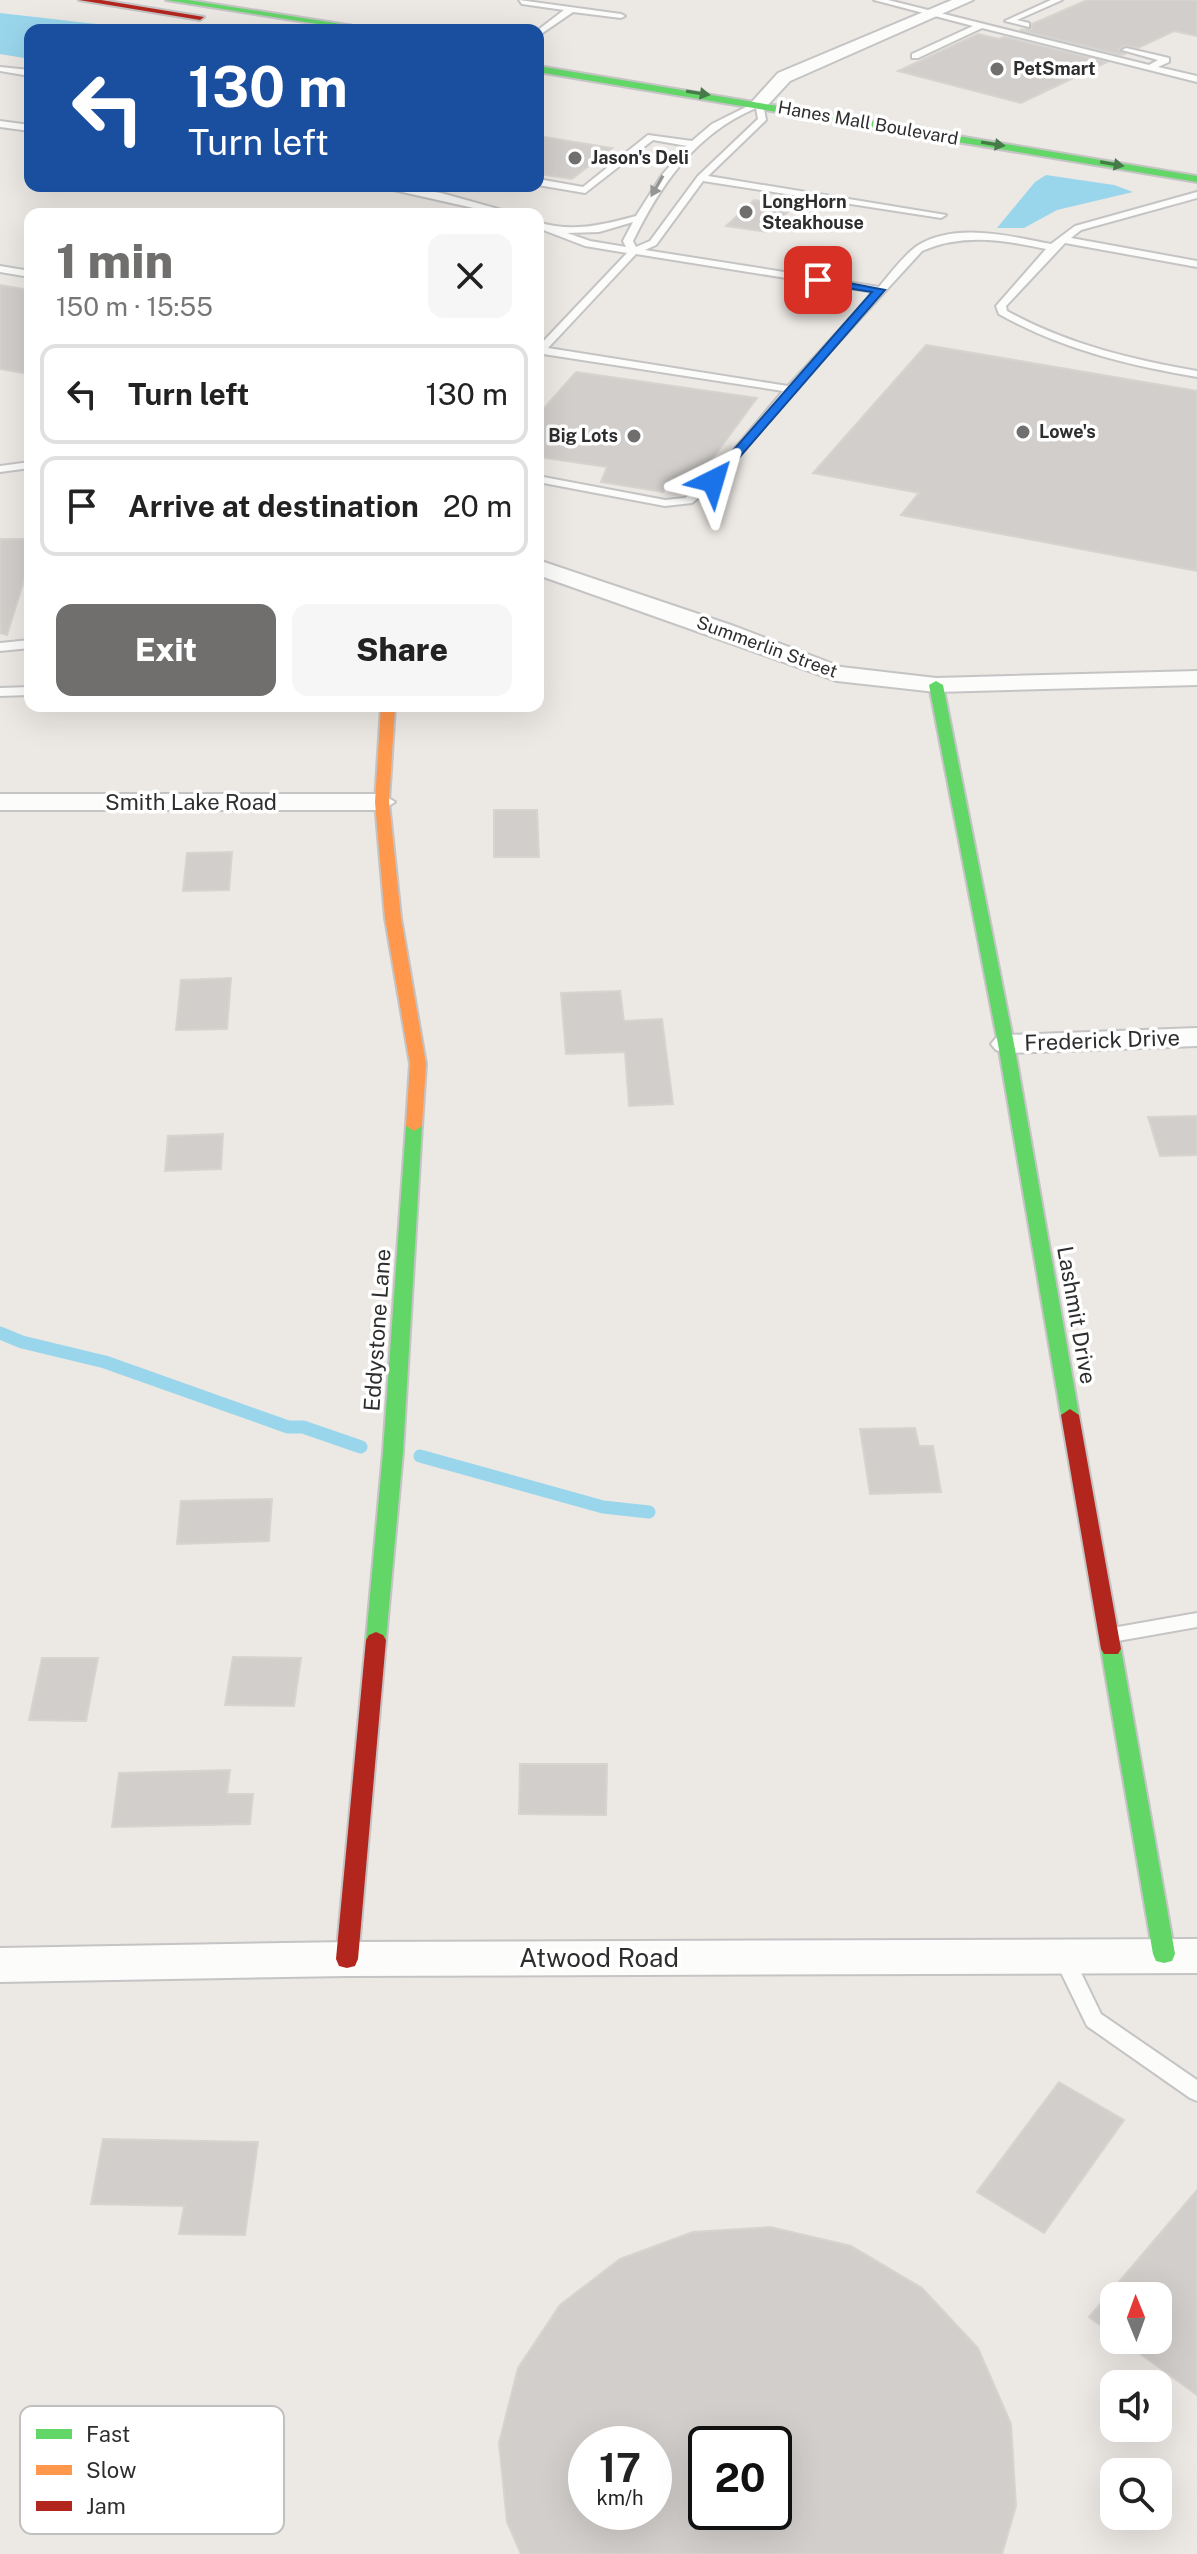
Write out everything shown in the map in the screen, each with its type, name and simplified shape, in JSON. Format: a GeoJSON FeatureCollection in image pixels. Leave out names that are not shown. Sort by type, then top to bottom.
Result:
{"type":"FeatureCollection","features":[{"type":"Feature","properties":{"kind":"street"},"geometry":{"type":"LineString","coordinates":[[83,0],[241,24]]}},
{"type":"Feature","properties":{"kind":"street"},"geometry":{"type":"LineString","coordinates":[[170,0],[335,24]]}},
{"type":"Feature","properties":{"kind":"street"},"geometry":{"type":"LineString","coordinates":[[765,97],[784,77],[965,0]]}},
{"type":"Feature","properties":{"kind":"street","name":"Hanes Mall Boulevard"},"geometry":{"type":"LineString","coordinates":[[544,55],[1197,179]]}},
{"type":"Feature","properties":{"kind":"street","name":"Hanes Mall Boulevard"},"geometry":{"type":"LineString","coordinates":[[544,70],[765,97],[1197,163]]}},
{"type":"Feature","properties":{"kind":"street","name":"Summerlin Street"},"geometry":{"type":"LineString","coordinates":[[544,569],[726,631],[837,674],[936,685],[1197,678]]}},
{"type":"Feature","properties":{"kind":"street","name":"Lashmit Drive"},"geometry":{"type":"LineString","coordinates":[[936,685],[1006,1044],[1109,1635],[1180,1955]]}},
{"type":"Feature","properties":{"kind":"street","name":"Eddystone Lane"},"geometry":{"type":"LineString","coordinates":[[347,1959],[393,1452],[418,1064],[393,918],[382,802],[388,712]]}},
{"type":"Feature","properties":{"kind":"street","name":"Smith Lake Road"},"geometry":{"type":"LineString","coordinates":[[0,802],[382,802]]}},
{"type":"Feature","properties":{"kind":"street","name":"Frederick Drive"},"geometry":{"type":"LineString","coordinates":[[1006,1044],[1197,1037]]}},
{"type":"Feature","properties":{"kind":"street","name":"Atwood Road"},"geometry":{"type":"LineString","coordinates":[[0,1965],[347,1959],[1180,1955]]}},
{"type":"Feature","properties":{"kind":"lane"},"geometry":{"type":"LineString","coordinates":[[878,0],[1197,79]]}},
{"type":"Feature","properties":{"kind":"lane"},"geometry":{"type":"LineString","coordinates":[[1058,0],[1009,21],[1166,60],[1150,67]]}},
{"type":"Feature","properties":{"kind":"lane"},"geometry":{"type":"LineString","coordinates":[[522,2],[621,16]]}},
{"type":"Feature","properties":{"kind":"lane"},"geometry":{"type":"LineString","coordinates":[[544,29],[571,9]]}},
{"type":"Feature","properties":{"kind":"lane"},"geometry":{"type":"LineString","coordinates":[[915,56],[982,25]]}},
{"type":"Feature","properties":{"kind":"lane"},"geometry":{"type":"LineString","coordinates":[[0,69],[24,72]]}},
{"type":"Feature","properties":{"kind":"lane"},"geometry":{"type":"LineString","coordinates":[[633,252],[628,241],[665,172],[734,112],[765,97]]}},
{"type":"Feature","properties":{"kind":"lane"},"geometry":{"type":"LineString","coordinates":[[544,346],[633,252],[653,243],[701,178],[762,120],[765,97]]}},
{"type":"Feature","properties":{"kind":"lane"},"geometry":{"type":"LineString","coordinates":[[0,124],[24,127]]}},
{"type":"Feature","properties":{"kind":"lane"},"geometry":{"type":"LineString","coordinates":[[544,183],[585,190],[651,137],[694,144]]}},
{"type":"Feature","properties":{"kind":"lane"},"geometry":{"type":"LineString","coordinates":[[701,178],[941,215]]}},
{"type":"Feature","properties":{"kind":"lane"},"geometry":{"type":"LineString","coordinates":[[417,192],[488,208]]}},
{"type":"Feature","properties":{"kind":"lane"},"geometry":{"type":"LineString","coordinates":[[1197,195],[1078,228],[1057,243],[1007,299],[1002,312],[1096,356],[1197,374]]}},
{"type":"Feature","properties":{"kind":"lane"},"geometry":{"type":"LineString","coordinates":[[544,228],[599,229],[638,218]]}},
{"type":"Feature","properties":{"kind":"lane"},"geometry":{"type":"LineString","coordinates":[[544,228],[565,238],[633,252],[880,290]]}},
{"type":"Feature","properties":{"kind":"lane"},"geometry":{"type":"LineString","coordinates":[[544,480],[665,503],[688,501],[713,481],[790,389],[919,249],[944,239],[1001,238],[1057,243],[1197,264]]}},
{"type":"Feature","properties":{"kind":"lane"},"geometry":{"type":"LineString","coordinates":[[0,269],[24,273]]}},
{"type":"Feature","properties":{"kind":"lane"},"geometry":{"type":"LineString","coordinates":[[544,352],[790,389]]}},
{"type":"Feature","properties":{"kind":"lane"},"geometry":{"type":"LineString","coordinates":[[0,469],[24,466]]}},
{"type":"Feature","properties":{"kind":"lane"},"geometry":{"type":"LineString","coordinates":[[0,647],[24,645]]}},
{"type":"Feature","properties":{"kind":"lane"},"geometry":{"type":"LineString","coordinates":[[0,692],[24,691]]}},
{"type":"Feature","properties":{"kind":"lane"},"geometry":{"type":"LineString","coordinates":[[1109,1635],[1197,1620]]}},
{"type":"Feature","properties":{"kind":"lane"},"geometry":{"type":"LineString","coordinates":[[1063,1955],[1094,2020],[1197,2092]]}},
{"type":"Feature","properties":{"kind":"water"},"geometry":{"type":"Polygon","coordinates":[[[0,13],[96,24],[24,24],[24,58],[0,54],[0,13]]]}},
{"type":"Feature","properties":{"kind":"water"},"geometry":{"type":"Polygon","coordinates":[[[1046,175],[1114,185],[1133,192],[1057,210],[1024,228],[997,228],[1035,182],[1046,175]]]}},
{"type":"Feature","properties":{"kind":"building"},"geometry":{"type":"Polygon","coordinates":[[[1087,0],[1197,0],[1197,36],[1174,31],[1138,48],[1125,45],[1119,49],[1125,54],[1122,55],[1020,30],[1031,29],[1032,24],[1087,0]]]}},
{"type":"Feature","properties":{"kind":"building","name":"PetSmart"},"geometry":{"type":"Polygon","coordinates":[[[978,34],[999,39],[1004,37],[1107,62],[1021,103],[898,71],[978,34]]]}},
{"type":"Feature","properties":{"kind":"building"},"geometry":{"type":"Polygon","coordinates":[[[544,137],[612,148],[572,179],[544,175],[544,137]]]}},
{"type":"Feature","properties":{"kind":"building"},"geometry":{"type":"Polygon","coordinates":[[[754,200],[794,206],[767,232],[726,226],[754,200]]]}},
{"type":"Feature","properties":{"kind":"building"},"geometry":{"type":"Polygon","coordinates":[[[0,285],[24,289],[24,373],[0,369],[0,285]]]}},
{"type":"Feature","properties":{"kind":"building","name":"Lowe's"},"geometry":{"type":"Polygon","coordinates":[[[926,345],[1197,391],[1197,571],[901,515],[919,493],[813,473],[926,345]]]}},
{"type":"Feature","properties":{"kind":"building","name":"Big Lots"},"geometry":{"type":"Polygon","coordinates":[[[576,372],[757,398],[696,481],[672,478],[663,492],[601,482],[607,467],[544,458],[544,408],[576,372]]]}},
{"type":"Feature","properties":{"kind":"building"},"geometry":{"type":"Polygon","coordinates":[[[0,539],[24,539],[24,580],[7,635],[0,633],[0,539]]]}},
{"type":"Feature","properties":{"kind":"building"},"geometry":{"type":"Polygon","coordinates":[[[494,810],[537,810],[539,857],[494,857],[494,810]]]}},
{"type":"Feature","properties":{"kind":"building"},"geometry":{"type":"Polygon","coordinates":[[[232,852],[229,890],[183,891],[187,853],[232,852]]]}},
{"type":"Feature","properties":{"kind":"building"},"geometry":{"type":"Polygon","coordinates":[[[231,978],[227,1029],[176,1030],[181,980],[231,978]]]}},
{"type":"Feature","properties":{"kind":"building"},"geometry":{"type":"Polygon","coordinates":[[[620,991],[624,1021],[662,1019],[673,1104],[629,1106],[625,1052],[566,1054],[561,993],[620,991]]]}},
{"type":"Feature","properties":{"kind":"building"},"geometry":{"type":"Polygon","coordinates":[[[1197,1116],[1197,1155],[1160,1156],[1148,1117],[1197,1116]]]}},
{"type":"Feature","properties":{"kind":"building"},"geometry":{"type":"Polygon","coordinates":[[[223,1134],[221,1169],[165,1171],[168,1136],[223,1134]]]}},
{"type":"Feature","properties":{"kind":"building"},"geometry":{"type":"Polygon","coordinates":[[[915,1428],[919,1446],[933,1446],[941,1492],[870,1494],[860,1429],[915,1428]]]}},
{"type":"Feature","properties":{"kind":"building"},"geometry":{"type":"Polygon","coordinates":[[[272,1499],[269,1541],[177,1544],[181,1501],[272,1499]]]}},
{"type":"Feature","properties":{"kind":"building"},"geometry":{"type":"Polygon","coordinates":[[[233,1657],[301,1658],[294,1706],[225,1705],[233,1657]]]}},
{"type":"Feature","properties":{"kind":"building"},"geometry":{"type":"Polygon","coordinates":[[[42,1658],[98,1658],[86,1721],[29,1720],[42,1658]]]}},
{"type":"Feature","properties":{"kind":"building"},"geometry":{"type":"Polygon","coordinates":[[[520,1764],[607,1764],[606,1815],[519,1814],[520,1764]]]}},
{"type":"Feature","properties":{"kind":"building"},"geometry":{"type":"Polygon","coordinates":[[[230,1770],[227,1794],[253,1794],[250,1824],[112,1827],[119,1773],[230,1770]]]}},
{"type":"Feature","properties":{"kind":"building"},"geometry":{"type":"Polygon","coordinates":[[[1059,2082],[1124,2120],[1044,2233],[977,2192],[1059,2082]]]}},
{"type":"Feature","properties":{"kind":"building"},"geometry":{"type":"Polygon","coordinates":[[[103,2139],[258,2142],[245,2235],[179,2234],[184,2206],[91,2204],[103,2139]]]}},
{"type":"Feature","properties":{"kind":"building"},"geometry":{"type":"Polygon","coordinates":[[[1197,2190],[1197,2395],[1172,2377],[1172,2370],[1162,2370],[1140,2354],[1172,2354],[1172,2282],[1119,2282],[1197,2190]]]}},
{"type":"Feature","properties":{"kind":"building"},"geometry":{"type":"Polygon","coordinates":[[[770,2227],[851,2246],[922,2288],[978,2348],[1011,2424],[1016,2506],[1002,2554],[521,2554],[507,2522],[499,2443],[518,2368],[560,2305],[620,2259],[693,2232],[770,2227]]]}},
{"type":"Feature","properties":{"kind":"building"},"geometry":{"type":"Polygon","coordinates":[[[1100,2304],[1100,2325],[1089,2317],[1100,2304]]]}},
{"type":"Feature","properties":{"kind":"waterway"},"geometry":{"type":"LineString","coordinates":[[0,1333],[22,1342],[105,1362],[288,1427],[303,1427],[361,1447]]}},
{"type":"Feature","properties":{"kind":"waterway"},"geometry":{"type":"LineString","coordinates":[[420,1456],[603,1507],[649,1512]]}},
{"type":"Feature","properties":{"kind":"traffic: fast"},"geometry":{"type":"LineString","coordinates":[[170,0],[333,24]]}},
{"type":"Feature","properties":{"kind":"traffic: fast"},"geometry":{"type":"LineString","coordinates":[[544,70],[1197,179]]}},
{"type":"Feature","properties":{"kind":"traffic: fast"},"geometry":{"type":"LineString","coordinates":[[936,685],[1006,1044],[1070,1415]]}},
{"type":"Feature","properties":{"kind":"traffic: fast"},"geometry":{"type":"LineString","coordinates":[[376,1640],[393,1452],[414,1126]]}},
{"type":"Feature","properties":{"kind":"traffic: fast"},"geometry":{"type":"LineString","coordinates":[[1111,1649],[1164,1954]]}},
{"type":"Feature","properties":{"kind":"traffic: slow"},"geometry":{"type":"LineString","coordinates":[[388,712],[382,802],[393,918],[418,1064],[414,1126]]}},
{"type":"Feature","properties":{"kind":"traffic: jam"},"geometry":{"type":"LineString","coordinates":[[83,0],[200,17]]}},
{"type":"Feature","properties":{"kind":"traffic: jam"},"geometry":{"type":"LineString","coordinates":[[1070,1415],[1111,1649]]}},
{"type":"Feature","properties":{"kind":"traffic: jam"},"geometry":{"type":"LineString","coordinates":[[347,1959],[376,1640]]}},
{"type":"Feature","properties":{"kind":"place","name":"PetSmart"},"geometry":{"type":"Point","coordinates":[997,69]}},
{"type":"Feature","properties":{"kind":"place","name":"Jason's Deli"},"geometry":{"type":"Point","coordinates":[575,158]}},
{"type":"Feature","properties":{"kind":"place","name":"LongHorn Steakhouse"},"geometry":{"type":"Point","coordinates":[746,212]}},
{"type":"Feature","properties":{"kind":"place","name":"Lowe's"},"geometry":{"type":"Point","coordinates":[1023,432]}},
{"type":"Feature","properties":{"kind":"place","name":"Big Lots"},"geometry":{"type":"Point","coordinates":[634,436]}},
{"type":"Feature","properties":{"kind":"route"},"geometry":{"type":"LineString","coordinates":[[713,481],[790,389],[880,290],[818,280]]}}]}
